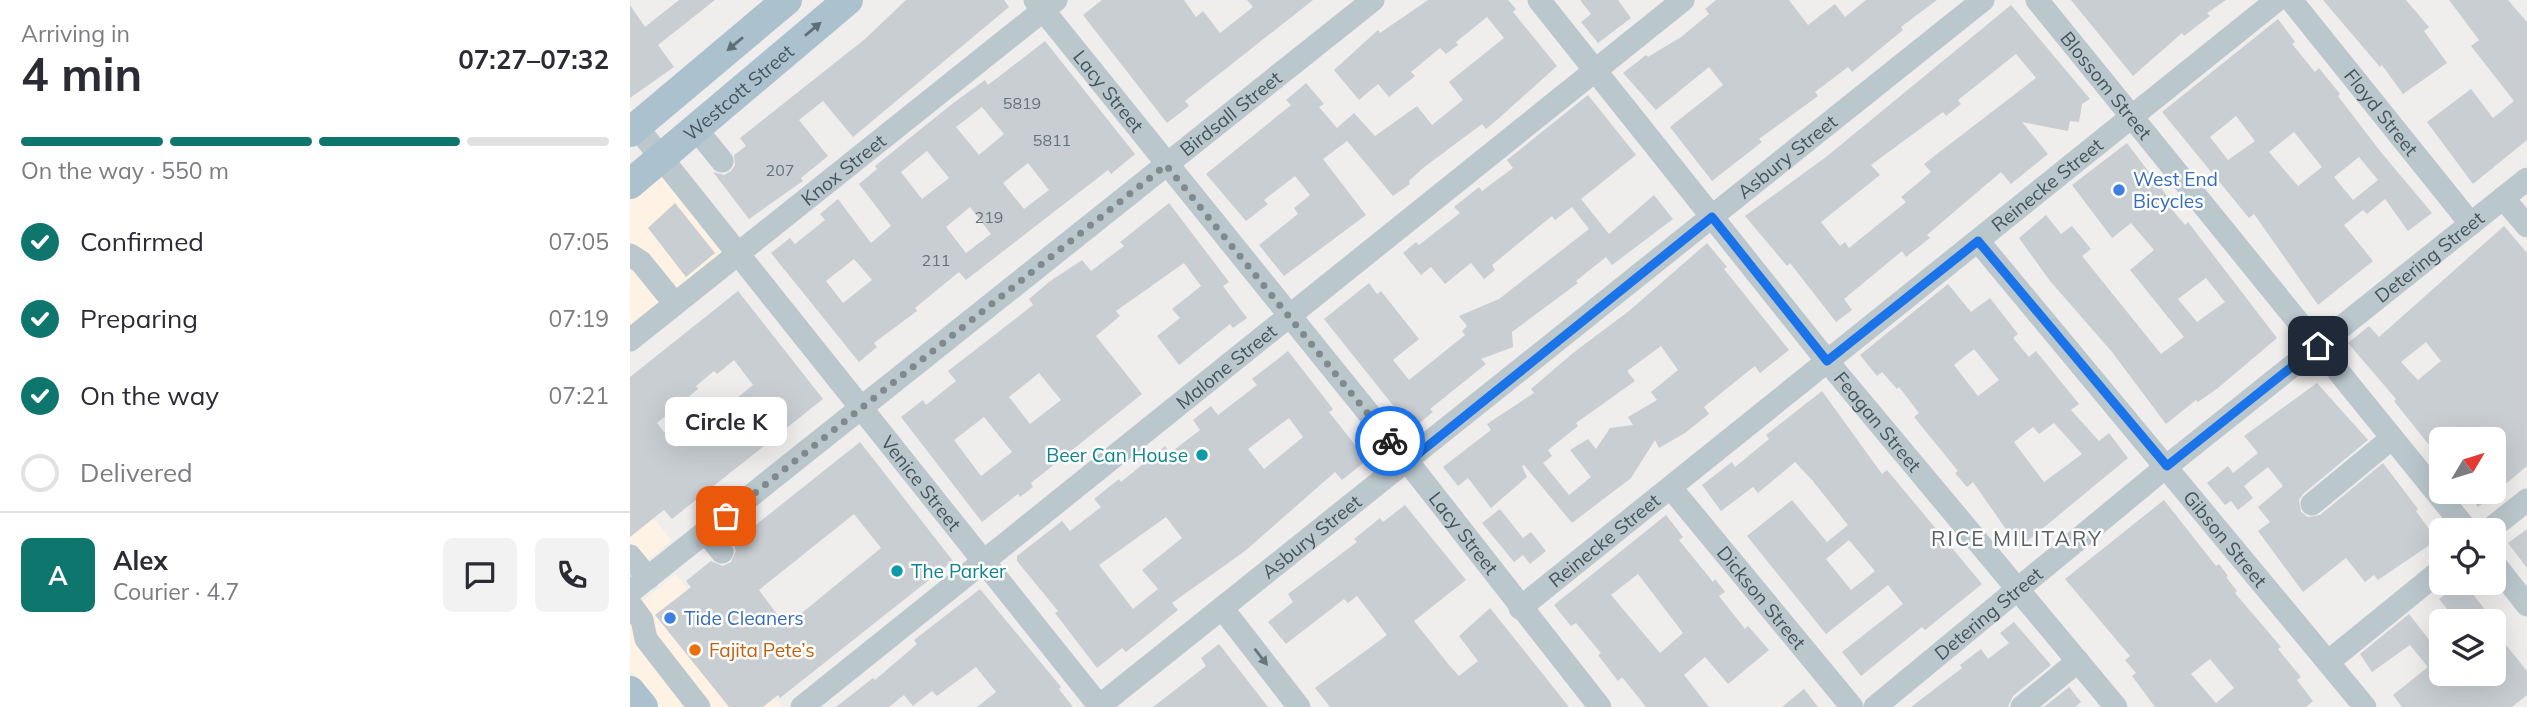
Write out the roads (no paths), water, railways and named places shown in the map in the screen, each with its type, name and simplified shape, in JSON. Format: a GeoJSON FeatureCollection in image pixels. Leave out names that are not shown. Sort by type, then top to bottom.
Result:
{"type":"FeatureCollection","features":[{"type":"Feature","properties":{"kind":"main road","name":"Westcott Street"},"geometry":{"type":"LineString","coordinates":[[633,129],[787,0]]}},
{"type":"Feature","properties":{"kind":"main road","name":"Westcott Street"},"geometry":{"type":"LineString","coordinates":[[630,184],[848,0]]}},
{"type":"Feature","properties":{"kind":"main road"},"geometry":{"type":"LineString","coordinates":[[630,691],[643,707]]}},
{"type":"Feature","properties":{"kind":"street","name":"Birdsall Street"},"geometry":{"type":"LineString","coordinates":[[639,585],[1373,0]]}},
{"type":"Feature","properties":{"kind":"street","name":"Feagan Street"},"geometry":{"type":"LineString","coordinates":[[1539,0],[1827,361],[2116,707]]}},
{"type":"Feature","properties":{"kind":"street","name":"Malone Street"},"geometry":{"type":"LineString","coordinates":[[802,707],[1683,0]]}},
{"type":"Feature","properties":{"kind":"street","name":"Asbury Street"},"geometry":{"type":"LineString","coordinates":[[1099,707],[1983,0]]}},
{"type":"Feature","properties":{"kind":"street","name":"Blossom Street"},"geometry":{"type":"LineString","coordinates":[[2037,0],[2457,518]]}},
{"type":"Feature","properties":{"kind":"street","name":"Reinecke Street"},"geometry":{"type":"LineString","coordinates":[[1520,608],[2277,0]]}},
{"type":"Feature","properties":{"kind":"street","name":"Floyd Street"},"geometry":{"type":"LineString","coordinates":[[2291,0],[2471,224]]}},
{"type":"Feature","properties":{"kind":"street","name":"Lacy Street"},"geometry":{"type":"LineString","coordinates":[[1045,4],[1166,165],[1408,462],[1600,707]]}},
{"type":"Feature","properties":{"kind":"street","name":"Knox Street"},"geometry":{"type":"LineString","coordinates":[[630,340],[1045,4]]}},
{"type":"Feature","properties":{"kind":"street","name":"Venice Street"},"geometry":{"type":"LineString","coordinates":[[633,129],[662,158],[1099,707]]}},
{"type":"Feature","properties":{"kind":"street"},"geometry":{"type":"LineString","coordinates":[[696,129],[722,161]]}},
{"type":"Feature","properties":{"kind":"street","name":"Detering Street"},"geometry":{"type":"LineString","coordinates":[[1875,707],[2167,466],[2527,179]]}},
{"type":"Feature","properties":{"kind":"street"},"geometry":{"type":"LineString","coordinates":[[2503,198],[2527,226]]}},
{"type":"Feature","properties":{"kind":"street","name":"Gibson Street"},"geometry":{"type":"LineString","coordinates":[[1978,241],[2365,707]]}},
{"type":"Feature","properties":{"kind":"street"},"geometry":{"type":"LineString","coordinates":[[630,255],[641,262],[675,304]]}},
{"type":"Feature","properties":{"kind":"street"},"geometry":{"type":"LineString","coordinates":[[2312,504],[2392,438]]}},
{"type":"Feature","properties":{"kind":"street","name":"Dickson Street"},"geometry":{"type":"LineString","coordinates":[[1671,488],[1852,707]]}},
{"type":"Feature","properties":{"kind":"street"},"geometry":{"type":"LineString","coordinates":[[2505,518],[2527,500]]}},
{"type":"Feature","properties":{"kind":"street"},"geometry":{"type":"LineString","coordinates":[[705,532],[722,552]]}},
{"type":"Feature","properties":{"kind":"street"},"geometry":{"type":"LineString","coordinates":[[630,556],[639,585]]}},
{"type":"Feature","properties":{"kind":"street"},"geometry":{"type":"LineString","coordinates":[[2506,578],[2527,605]]}},
{"type":"Feature","properties":{"kind":"street"},"geometry":{"type":"LineString","coordinates":[[2328,662],[2429,579]]}},
{"type":"Feature","properties":{"kind":"street"},"geometry":{"type":"LineString","coordinates":[[630,604],[642,620],[646,639],[699,707]]}},
{"type":"Feature","properties":{"kind":"street"},"geometry":{"type":"LineString","coordinates":[[1222,608],[1299,707]]}},
{"type":"Feature","properties":{"kind":"street"},"geometry":{"type":"LineString","coordinates":[[2022,707],[2078,662]]}},
{"type":"Feature","properties":{"kind":"place","name":"West End Bicycles"},"geometry":{"type":"Point","coordinates":[2119,190]}},
{"type":"Feature","properties":{"kind":"place","name":"Beer Can House"},"geometry":{"type":"Point","coordinates":[1202,455]}},
{"type":"Feature","properties":{"kind":"place","name":"Circle K"},"geometry":{"type":"Point","coordinates":[726,516]}},
{"type":"Feature","properties":{"kind":"place","name":"The Parker"},"geometry":{"type":"Point","coordinates":[897,571]}},
{"type":"Feature","properties":{"kind":"place","name":"Tide Cleaners"},"geometry":{"type":"Point","coordinates":[670,618]}},
{"type":"Feature","properties":{"kind":"place","name":"Fajita Pete’s"},"geometry":{"type":"Point","coordinates":[695,650]}},
{"type":"Feature","properties":{"kind":"district","name":"RICE MILITARY"},"geometry":{"type":"Point","coordinates":[2017,539]}}]}
